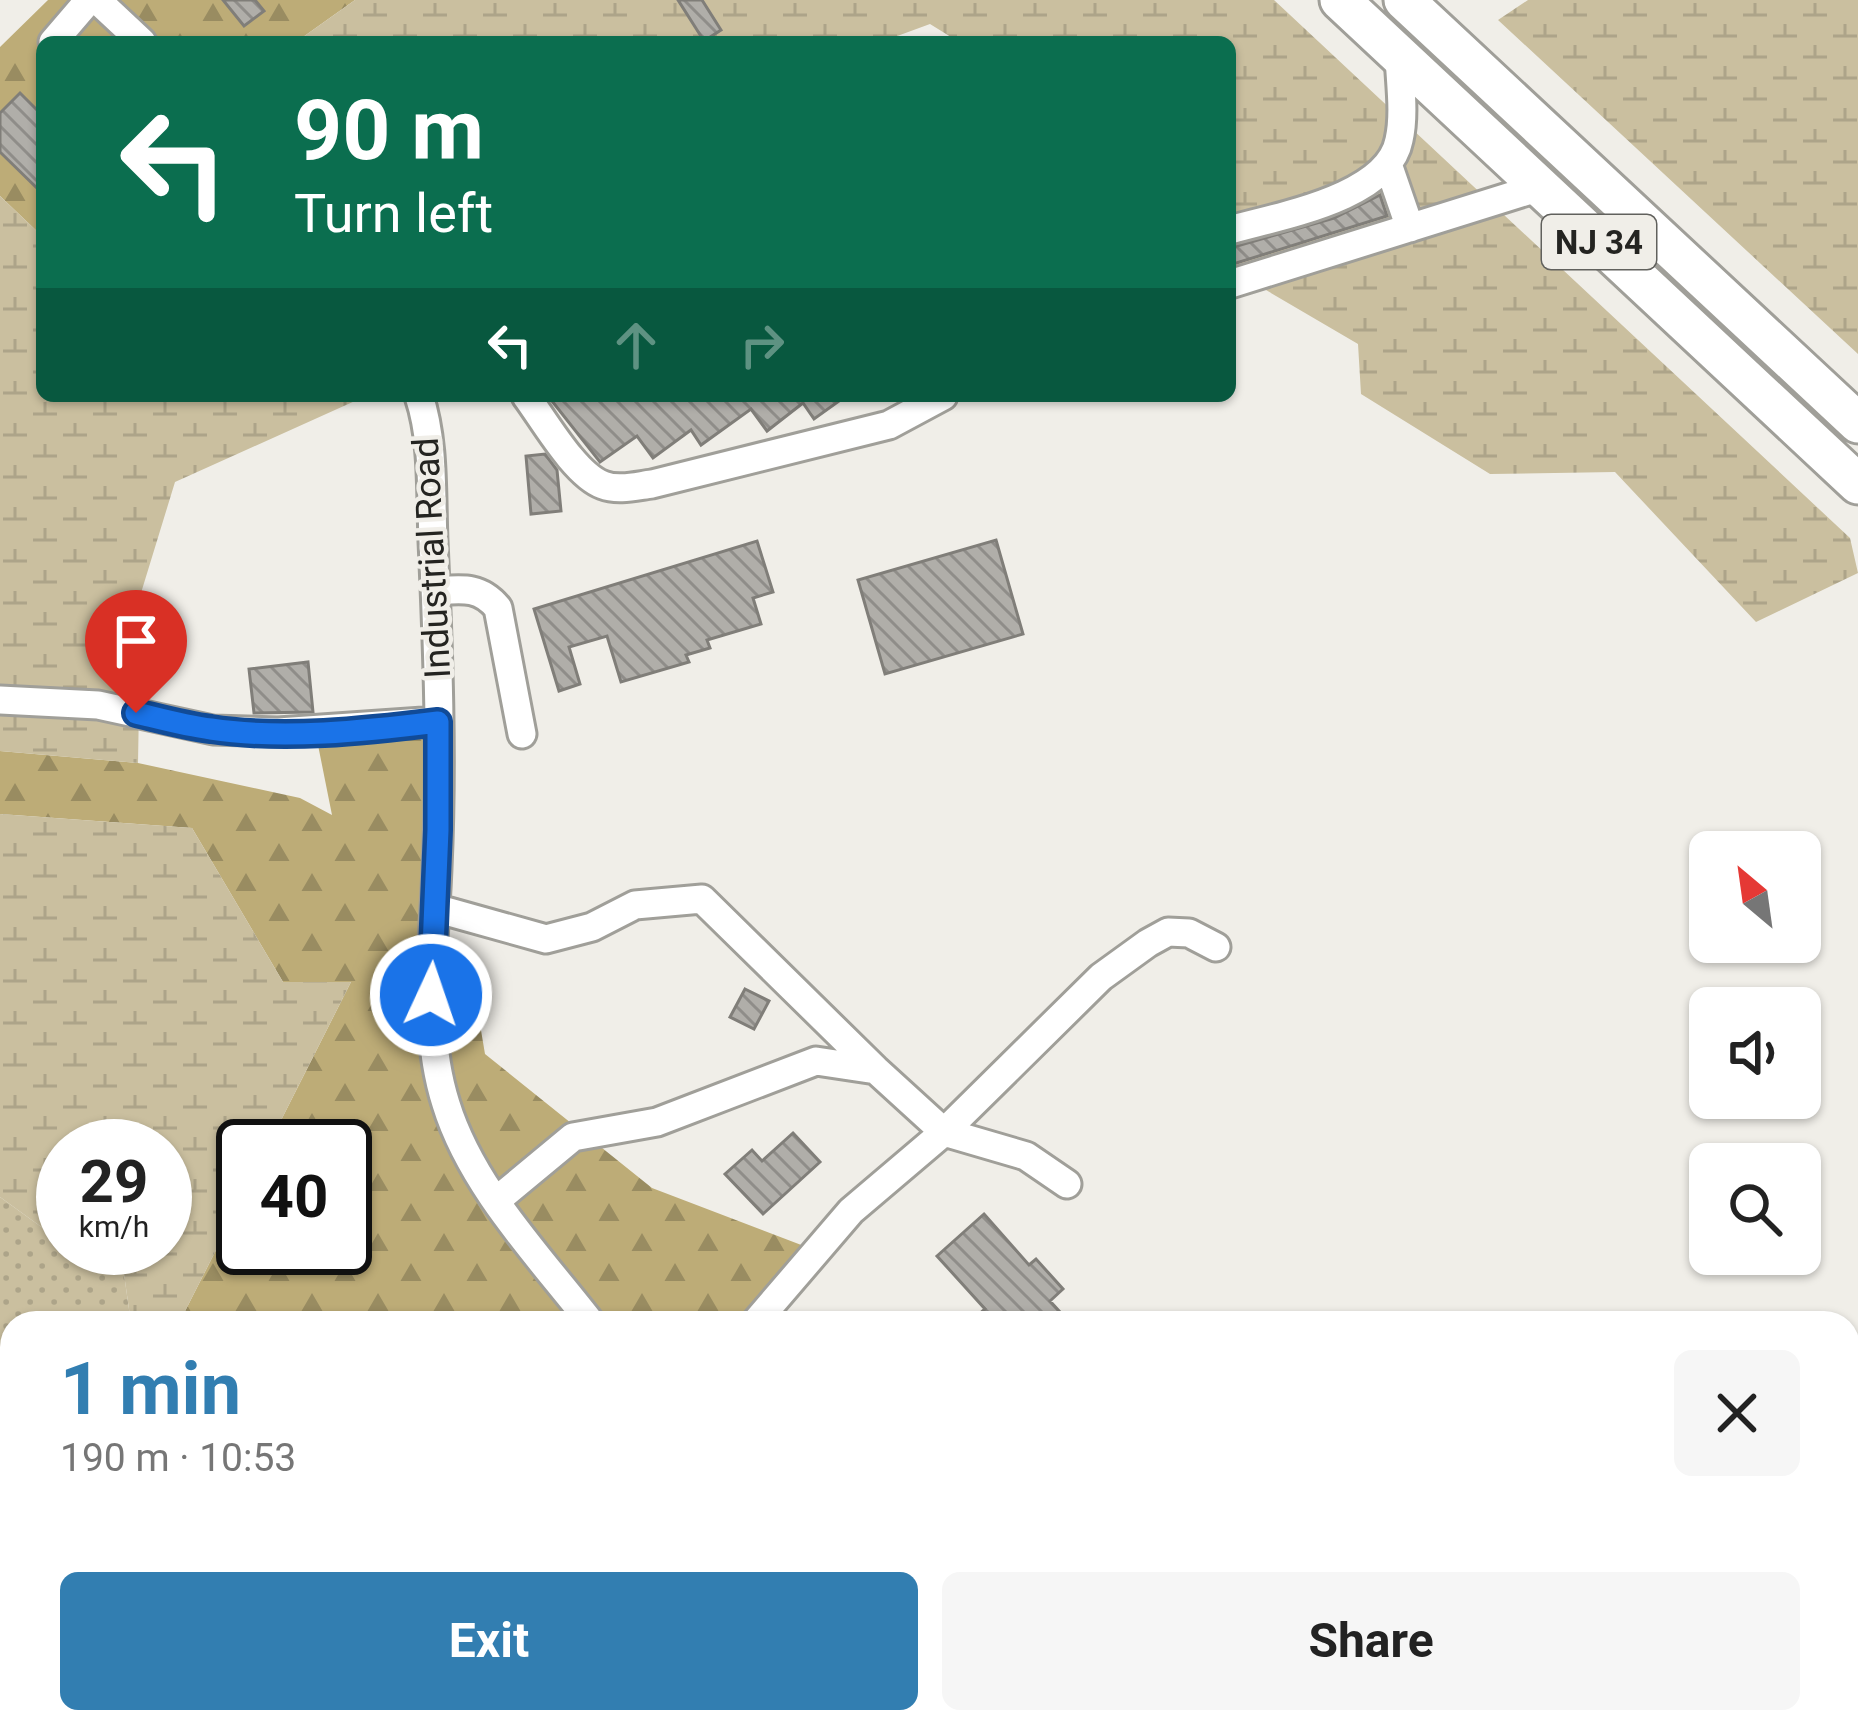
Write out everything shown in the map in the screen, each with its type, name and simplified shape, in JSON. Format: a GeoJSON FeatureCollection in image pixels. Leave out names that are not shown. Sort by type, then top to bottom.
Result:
{"type":"FeatureCollection","features":[{"type":"Feature","properties":{"kind":"highway","name":"NJ 34"},"geometry":{"type":"LineString","coordinates":[[1340,0],[1858,484]]}},
{"type":"Feature","properties":{"kind":"highway","name":"NJ 34"},"geometry":{"type":"LineString","coordinates":[[1405,0],[1858,424]]}},
{"type":"Feature","properties":{"kind":"street"},"geometry":{"type":"LineString","coordinates":[[59,36],[93,0],[135,36]]}},
{"type":"Feature","properties":{"kind":"street"},"geometry":{"type":"LineString","coordinates":[[1236,228],[1340,197],[1366,184],[1388,164],[1400,142],[1399,55]]}},
{"type":"Feature","properties":{"kind":"street"},"geometry":{"type":"LineString","coordinates":[[1388,164],[1410,228]]}},
{"type":"Feature","properties":{"kind":"street"},"geometry":{"type":"LineString","coordinates":[[1236,282],[1540,187]]}},
{"type":"Feature","properties":{"kind":"street","name":"Industrial Road"},"geometry":{"type":"LineString","coordinates":[[420,402],[429,458],[436,590],[438,722],[431,995],[444,1100],[460,1140],[497,1200],[582,1311]]}},
{"type":"Feature","properties":{"kind":"street"},"geometry":{"type":"LineString","coordinates":[[531,402],[589,476],[603,485],[652,484],[889,425],[932,402]]}},
{"type":"Feature","properties":{"kind":"street"},"geometry":{"type":"LineString","coordinates":[[436,590],[469,588],[486,594],[498,608],[521,734]]}},
{"type":"Feature","properties":{"kind":"street"},"geometry":{"type":"LineString","coordinates":[[0,700],[98,705],[213,730],[393,728],[438,722]]}},
{"type":"Feature","properties":{"kind":"street"},"geometry":{"type":"LineString","coordinates":[[435,908],[546,940],[592,927],[635,905],[702,899],[944,1132],[1026,1156],[1067,1184]]}},
{"type":"Feature","properties":{"kind":"street"},"geometry":{"type":"LineString","coordinates":[[765,1311],[851,1211],[944,1132],[1101,977],[1168,932],[1190,933],[1216,947]]}},
{"type":"Feature","properties":{"kind":"street"},"geometry":{"type":"LineString","coordinates":[[497,1200],[573,1137],[657,1122],[816,1061],[874,1069]]}},
{"type":"Feature","properties":{"kind":"green space"},"geometry":{"type":"Polygon","coordinates":[[[48,0],[355,0],[304,36],[36,36],[36,230],[0,196],[0,47],[48,0]]]}},
{"type":"Feature","properties":{"kind":"green space"},"geometry":{"type":"Polygon","coordinates":[[[355,0],[1274,0],[1850,538],[1858,573],[1756,622],[1615,472],[1490,474],[1361,394],[1358,344],[1236,273],[1236,36],[949,36],[930,24],[897,36],[304,36],[355,0]]]}},
{"type":"Feature","properties":{"kind":"green space"},"geometry":{"type":"Polygon","coordinates":[[[1528,0],[1858,0],[1858,354],[1498,20],[1528,0]]]}},
{"type":"Feature","properties":{"kind":"green space"},"geometry":{"type":"Polygon","coordinates":[[[0,196],[36,230],[36,402],[353,402],[175,482],[141,593],[138,763],[0,751],[0,196]]]}},
{"type":"Feature","properties":{"kind":"green space"},"geometry":{"type":"Polygon","coordinates":[[[430,735],[424,942],[467,947],[485,1054],[652,1188],[817,1251],[764,1311],[185,1311],[216,1250],[216,1275],[372,1275],[372,1119],[282,1119],[351,982],[283,982],[192,828],[0,814],[0,751],[138,763],[300,798],[332,815],[318,745],[430,735]]]}},
{"type":"Feature","properties":{"kind":"green space"},"geometry":{"type":"Polygon","coordinates":[[[0,814],[192,828],[283,982],[351,982],[282,1119],[216,1119],[216,1250],[185,1311],[129,1311],[124,1275],[192,1275],[192,1119],[36,1119],[36,1223],[0,1197],[0,814]]]}},
{"type":"Feature","properties":{"kind":"green space"},"geometry":{"type":"Polygon","coordinates":[[[0,1197],[36,1223],[36,1275],[124,1275],[129,1311],[0,1311],[0,1197]]]}},
{"type":"Feature","properties":{"kind":"building"},"geometry":{"type":"Polygon","coordinates":[[[223,0],[255,0],[264,11],[244,26],[223,0]]]}},
{"type":"Feature","properties":{"kind":"building"},"geometry":{"type":"Polygon","coordinates":[[[678,0],[702,0],[721,30],[701,36],[678,0]]]}},
{"type":"Feature","properties":{"kind":"building"},"geometry":{"type":"Polygon","coordinates":[[[20,93],[36,109],[36,187],[0,152],[0,113],[20,93]]]}},
{"type":"Feature","properties":{"kind":"building"},"geometry":{"type":"Polygon","coordinates":[[[1380,195],[1387,216],[1236,263],[1236,246],[1334,218],[1380,195]]]}},
{"type":"Feature","properties":{"kind":"building"},"geometry":{"type":"Polygon","coordinates":[[[553,402],[838,402],[814,419],[803,403],[767,431],[751,409],[701,445],[691,430],[653,458],[637,436],[600,462],[553,402]]]}},
{"type":"Feature","properties":{"kind":"building"},"geometry":{"type":"Polygon","coordinates":[[[545,454],[557,470],[561,511],[531,514],[526,456],[545,454]]]}},
{"type":"Feature","properties":{"kind":"building"},"geometry":{"type":"Polygon","coordinates":[[[996,540],[1023,634],[885,674],[858,580],[996,540]]]}},
{"type":"Feature","properties":{"kind":"building"},"geometry":{"type":"Polygon","coordinates":[[[757,541],[773,592],[753,598],[761,624],[707,640],[710,648],[686,655],[689,662],[621,682],[607,636],[569,647],[580,684],[559,691],[534,609],[757,541]]]}},
{"type":"Feature","properties":{"kind":"building"},"geometry":{"type":"Polygon","coordinates":[[[308,662],[313,712],[254,713],[249,669],[308,662]]]}},
{"type":"Feature","properties":{"kind":"building"},"geometry":{"type":"Polygon","coordinates":[[[745,989],[769,1001],[754,1029],[730,1017],[745,989]]]}},
{"type":"Feature","properties":{"kind":"building"},"geometry":{"type":"Polygon","coordinates":[[[793,1133],[820,1162],[763,1214],[725,1174],[752,1150],[762,1161],[793,1133]]]}},
{"type":"Feature","properties":{"kind":"building"},"geometry":{"type":"Polygon","coordinates":[[[984,1214],[1029,1265],[1036,1259],[1063,1289],[1050,1301],[1059,1311],[983,1311],[937,1256],[984,1214]]]}},
{"type":"Feature","properties":{"kind":"route"},"geometry":{"type":"LineString","coordinates":[[136,713],[213,730],[278,732],[438,722],[431,995]]}}]}
